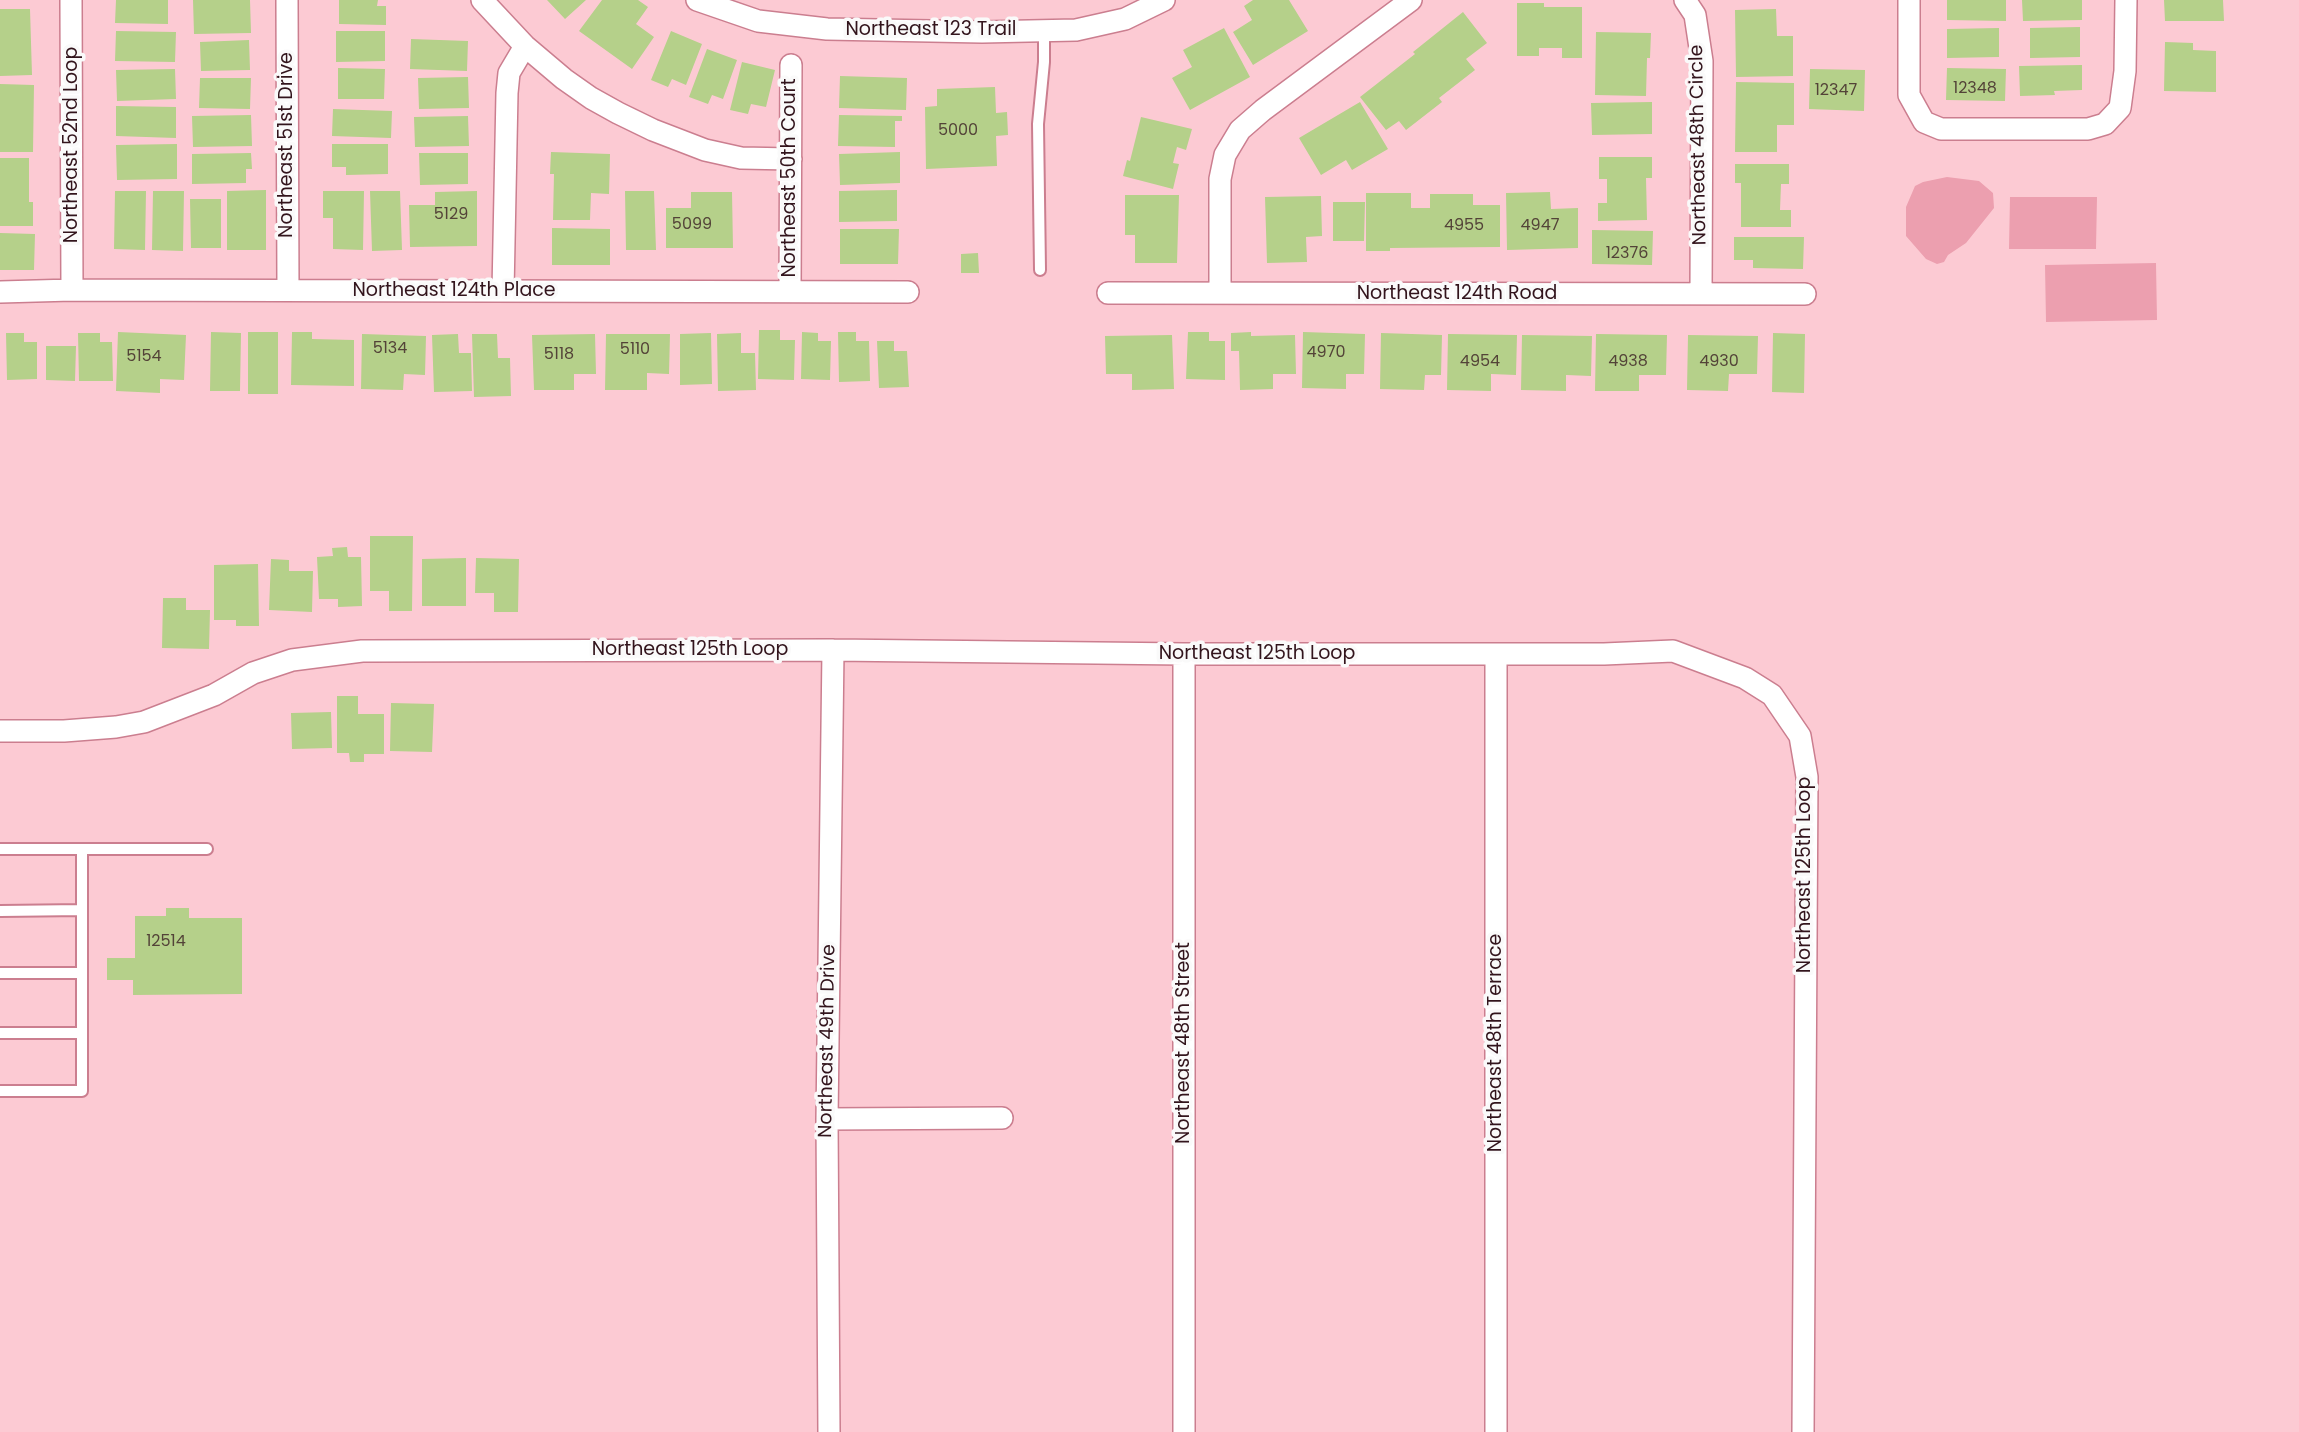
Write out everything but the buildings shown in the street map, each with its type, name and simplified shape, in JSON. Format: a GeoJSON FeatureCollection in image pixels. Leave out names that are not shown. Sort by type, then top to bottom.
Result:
{"type":"FeatureCollection","features":[{"type":"Feature","properties":{"kind":"street","name":"Northeast 52nd Loop"},"geometry":{"type":"LineString","coordinates":[[71,0],[72,290]]}},
{"type":"Feature","properties":{"kind":"street","name":"Northeast 51st Drive"},"geometry":{"type":"LineString","coordinates":[[287,0],[288,290]]}},
{"type":"Feature","properties":{"kind":"street"},"geometry":{"type":"LineString","coordinates":[[482,0],[525,46],[591,98],[653,130],[705,150],[741,158],[790,159]]}},
{"type":"Feature","properties":{"kind":"street","name":"Northeast 123 Trail"},"geometry":{"type":"LineString","coordinates":[[697,0],[758,21],[827,29],[982,32],[1076,30],[1125,19],[1164,0]]}},
{"type":"Feature","properties":{"kind":"street"},"geometry":{"type":"LineString","coordinates":[[1220,293],[1220,180],[1225,155],[1240,130],[1388,7],[1411,0]]}},
{"type":"Feature","properties":{"kind":"street","name":"Northeast 48th Circle"},"geometry":{"type":"LineString","coordinates":[[1685,0],[1695,15],[1702,61],[1701,294]]}},
{"type":"Feature","properties":{"kind":"street"},"geometry":{"type":"LineString","coordinates":[[1909,0],[1909,95],[1924,122],[1941,129],[2088,129],[2105,124],[2120,108],[2125,71],[2126,0]]}},
{"type":"Feature","properties":{"kind":"street"},"geometry":{"type":"LineString","coordinates":[[503,291],[507,93],[509,73],[525,46]]}},
{"type":"Feature","properties":{"kind":"street","name":"Northeast 50th Court"},"geometry":{"type":"LineString","coordinates":[[790,65],[790,291]]}},
{"type":"Feature","properties":{"kind":"street","name":"Northeast 124th Place"},"geometry":{"type":"LineString","coordinates":[[0,292],[908,292]]}},
{"type":"Feature","properties":{"kind":"street","name":"Northeast 124th Road"},"geometry":{"type":"LineString","coordinates":[[1108,293],[1805,294]]}},
{"type":"Feature","properties":{"kind":"street","name":"Northeast 125th Loop"},"geometry":{"type":"LineString","coordinates":[[0,731],[65,731],[144,722],[214,695],[253,673],[292,660],[362,651],[833,650],[1184,654],[1604,654],[1673,650],[1745,678],[1772,695],[1800,736],[1807,777],[1804,1432]]}},
{"type":"Feature","properties":{"kind":"street","name":"Northeast 49th Drive"},"geometry":{"type":"LineString","coordinates":[[829,1432],[827,1119],[833,650]]}},
{"type":"Feature","properties":{"kind":"street","name":"Northeast 48th Street"},"geometry":{"type":"LineString","coordinates":[[1184,654],[1184,1432]]}},
{"type":"Feature","properties":{"kind":"street","name":"Northeast 48th Terrace"},"geometry":{"type":"LineString","coordinates":[[1496,654],[1496,1432]]}},
{"type":"Feature","properties":{"kind":"street"},"geometry":{"type":"LineString","coordinates":[[827,1119],[1002,1118]]}},
{"type":"Feature","properties":{"kind":"lane"},"geometry":{"type":"LineString","coordinates":[[1040,270],[1038,124],[1044,30]]}},
{"type":"Feature","properties":{"kind":"lane"},"geometry":{"type":"LineString","coordinates":[[0,849],[207,849]]}},
{"type":"Feature","properties":{"kind":"lane"},"geometry":{"type":"LineString","coordinates":[[0,1091],[82,1091],[82,849]]}},
{"type":"Feature","properties":{"kind":"lane"},"geometry":{"type":"LineString","coordinates":[[0,911],[82,910]]}},
{"type":"Feature","properties":{"kind":"lane"},"geometry":{"type":"LineString","coordinates":[[0,973],[82,973]]}},
{"type":"Feature","properties":{"kind":"lane"},"geometry":{"type":"LineString","coordinates":[[0,1033],[82,1033]]}},
{"type":"Feature","properties":{"kind":"shaded area"},"geometry":{"type":"Polygon","coordinates":[[[1947,177],[1979,181],[1993,193],[1994,208],[1966,243],[1948,255],[1944,262],[1937,264],[1926,259],[1906,236],[1906,207],[1915,186],[1947,177]]]}},
{"type":"Feature","properties":{"kind":"shaded area"},"geometry":{"type":"Polygon","coordinates":[[[2010,197],[2097,197],[2096,249],[2009,249],[2010,197]]]}},
{"type":"Feature","properties":{"kind":"shaded area"},"geometry":{"type":"Polygon","coordinates":[[[2156,263],[2157,320],[2046,322],[2045,265],[2156,263]]]}}]}
